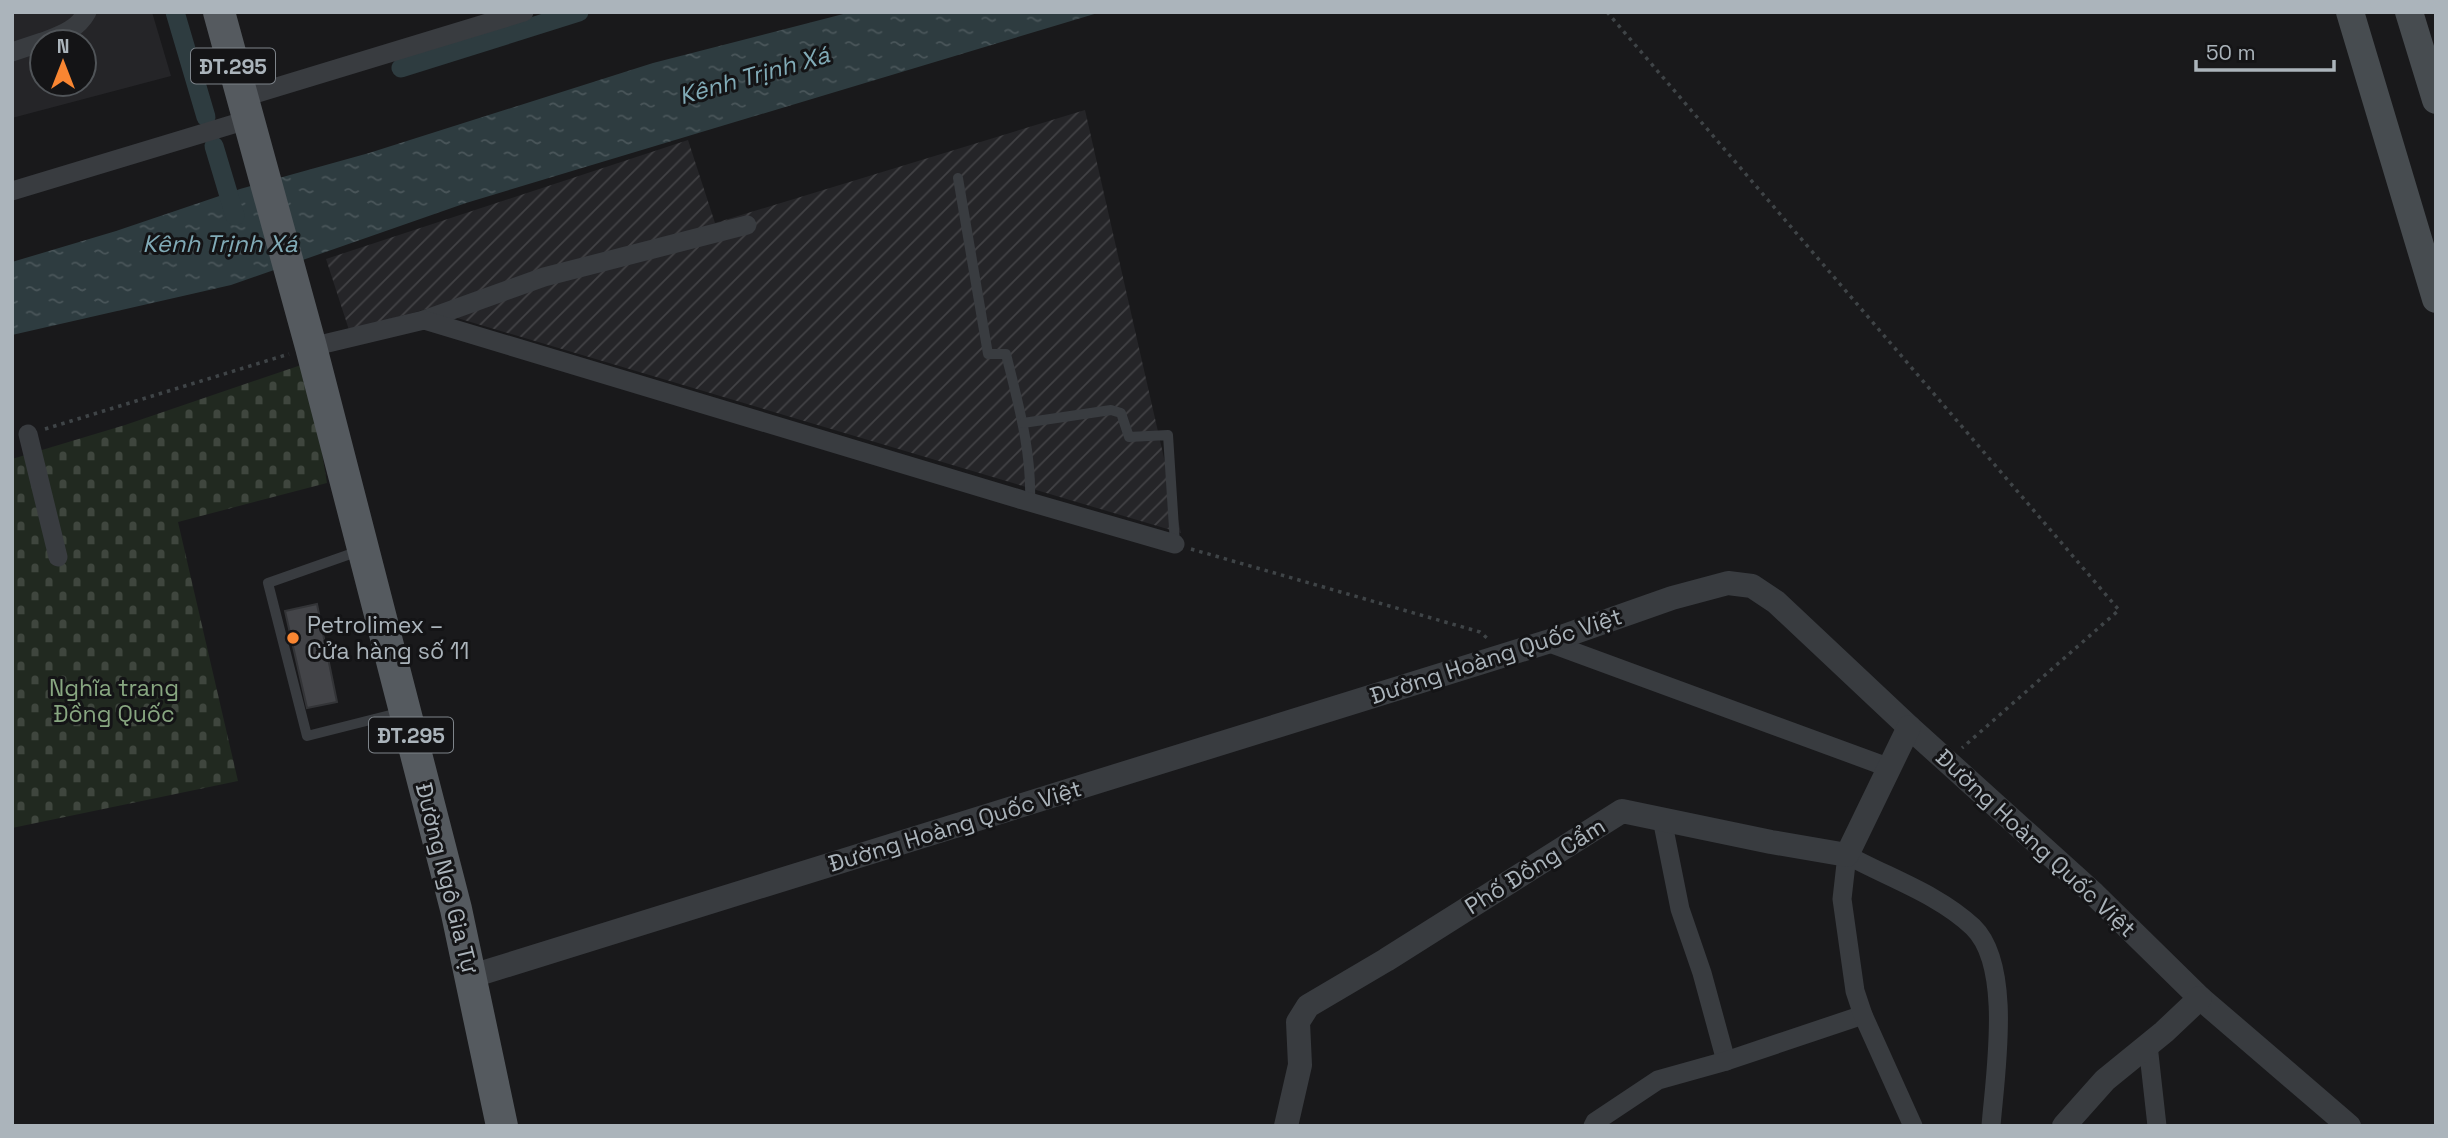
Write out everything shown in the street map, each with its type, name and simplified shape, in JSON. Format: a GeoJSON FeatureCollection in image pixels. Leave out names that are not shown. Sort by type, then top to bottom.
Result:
{"type":"FeatureCollection","features":[{"type":"Feature","properties":{"kind":"main road","name":"ĐT.295"},"geometry":{"type":"LineString","coordinates":[[219,12],[311,347]]}},
{"type":"Feature","properties":{"kind":"main road"},"geometry":{"type":"LineString","coordinates":[[2350,12],[2436,299]]}},
{"type":"Feature","properties":{"kind":"main road"},"geometry":{"type":"LineString","coordinates":[[2409,12],[2436,100]]}},
{"type":"Feature","properties":{"kind":"main road","name":"Đường Ngô Gia Tự"},"geometry":{"type":"LineString","coordinates":[[311,347],[472,976],[502,1126]]}},
{"type":"Feature","properties":{"kind":"street"},"geometry":{"type":"LineString","coordinates":[[73,28],[82,21],[87,12]]}},
{"type":"Feature","properties":{"kind":"street"},"geometry":{"type":"LineString","coordinates":[[12,191],[524,12]]}},
{"type":"Feature","properties":{"kind":"street"},"geometry":{"type":"LineString","coordinates":[[311,347],[424,320],[544,277],[747,225]]}},
{"type":"Feature","properties":{"kind":"street"},"geometry":{"type":"LineString","coordinates":[[424,320],[1030,503],[1175,544]]}},
{"type":"Feature","properties":{"kind":"street"},"geometry":{"type":"LineString","coordinates":[[28,434],[58,557]]}},
{"type":"Feature","properties":{"kind":"street","name":"Đường Hoàng Quốc Việt"},"geometry":{"type":"LineString","coordinates":[[472,976],[1547,642],[1711,586],[1742,583],[1776,602],[1909,727],[2094,894],[2200,998],[2348,1126]]}},
{"type":"Feature","properties":{"kind":"street"},"geometry":{"type":"LineString","coordinates":[[1547,642],[1890,768]]}},
{"type":"Feature","properties":{"kind":"street"},"geometry":{"type":"LineString","coordinates":[[1909,727],[1847,855],[1842,899],[1856,991],[1863,1015],[1913,1126]]}},
{"type":"Feature","properties":{"kind":"street","name":"Phố Đồng Cẩm"},"geometry":{"type":"LineString","coordinates":[[1286,1126],[1300,1065],[1298,1022],[1308,1006],[1622,811],[1847,855]]}},
{"type":"Feature","properties":{"kind":"street"},"geometry":{"type":"LineString","coordinates":[[1662,820],[1680,909],[1702,973],[1726,1061]]}},
{"type":"Feature","properties":{"kind":"street"},"geometry":{"type":"LineString","coordinates":[[1847,855],[1888,874],[1962,918],[1976,930],[1986,946],[1997,982],[1999,1037],[1991,1126]]}},
{"type":"Feature","properties":{"kind":"street"},"geometry":{"type":"LineString","coordinates":[[2064,1126],[2105,1080],[2200,998]]}},
{"type":"Feature","properties":{"kind":"street"},"geometry":{"type":"LineString","coordinates":[[1593,1126],[1595,1122],[1658,1080],[1726,1061],[1863,1015]]}},
{"type":"Feature","properties":{"kind":"street"},"geometry":{"type":"LineString","coordinates":[[2148,1045],[2157,1126]]}},
{"type":"Feature","properties":{"kind":"lane"},"geometry":{"type":"LineString","coordinates":[[958,178],[988,354],[1006,354],[1023,423],[1031,475],[1030,503]]}},
{"type":"Feature","properties":{"kind":"lane"},"geometry":{"type":"LineString","coordinates":[[1023,423],[1111,410],[1121,413],[1129,437],[1168,435],[1175,544]]}},
{"type":"Feature","properties":{"kind":"lane"},"geometry":{"type":"LineString","coordinates":[[363,550],[268,583],[307,736],[405,712]]}},
{"type":"Feature","properties":{"kind":"path"},"geometry":{"type":"LineString","coordinates":[[1608,12],[2119,610],[1948,760]]}},
{"type":"Feature","properties":{"kind":"path"},"geometry":{"type":"LineString","coordinates":[[28,434],[311,347]]}},
{"type":"Feature","properties":{"kind":"path"},"geometry":{"type":"LineString","coordinates":[[1175,544],[1480,632],[1504,655]]}},
{"type":"Feature","properties":{"kind":"shaded area"},"geometry":{"type":"Polygon","coordinates":[[[12,12],[152,12],[171,76],[98,95],[98,28],[28,28],[28,98],[88,98],[12,118],[12,12]]]}},
{"type":"Feature","properties":{"kind":"shaded area"},"geometry":{"type":"Polygon","coordinates":[[[1085,110],[1181,533],[427,309],[349,330],[326,259],[688,140],[715,223],[1085,110]]]}},
{"type":"Feature","properties":{"kind":"green space","name":"Nghĩa trang Đồng Quốc"},"geometry":{"type":"Polygon","coordinates":[[[307,363],[327,483],[178,522],[238,781],[12,828],[12,459],[125,425],[307,363]]]}},
{"type":"Feature","properties":{"kind":"water","name":"Kênh Trịnh Xá"},"geometry":{"type":"Polygon","coordinates":[[[851,12],[1101,12],[466,203],[231,285],[12,335],[12,262],[116,231],[240,189],[369,153],[653,63],[851,12]]]}},
{"type":"Feature","properties":{"kind":"building"},"geometry":{"type":"Polygon","coordinates":[[[317,604],[337,702],[307,708],[285,611],[317,604]]]}},
{"type":"Feature","properties":{"kind":"waterway"},"geometry":{"type":"LineString","coordinates":[[175,12],[206,117]]}},
{"type":"Feature","properties":{"kind":"waterway"},"geometry":{"type":"LineString","coordinates":[[401,68],[579,12]]}},
{"type":"Feature","properties":{"kind":"waterway"},"geometry":{"type":"LineString","coordinates":[[214,146],[235,216]]}},
{"type":"Feature","properties":{"kind":"place","name":"Petrolimex – Cửa hàng số 11"},"geometry":{"type":"Point","coordinates":[293,638]}}]}
